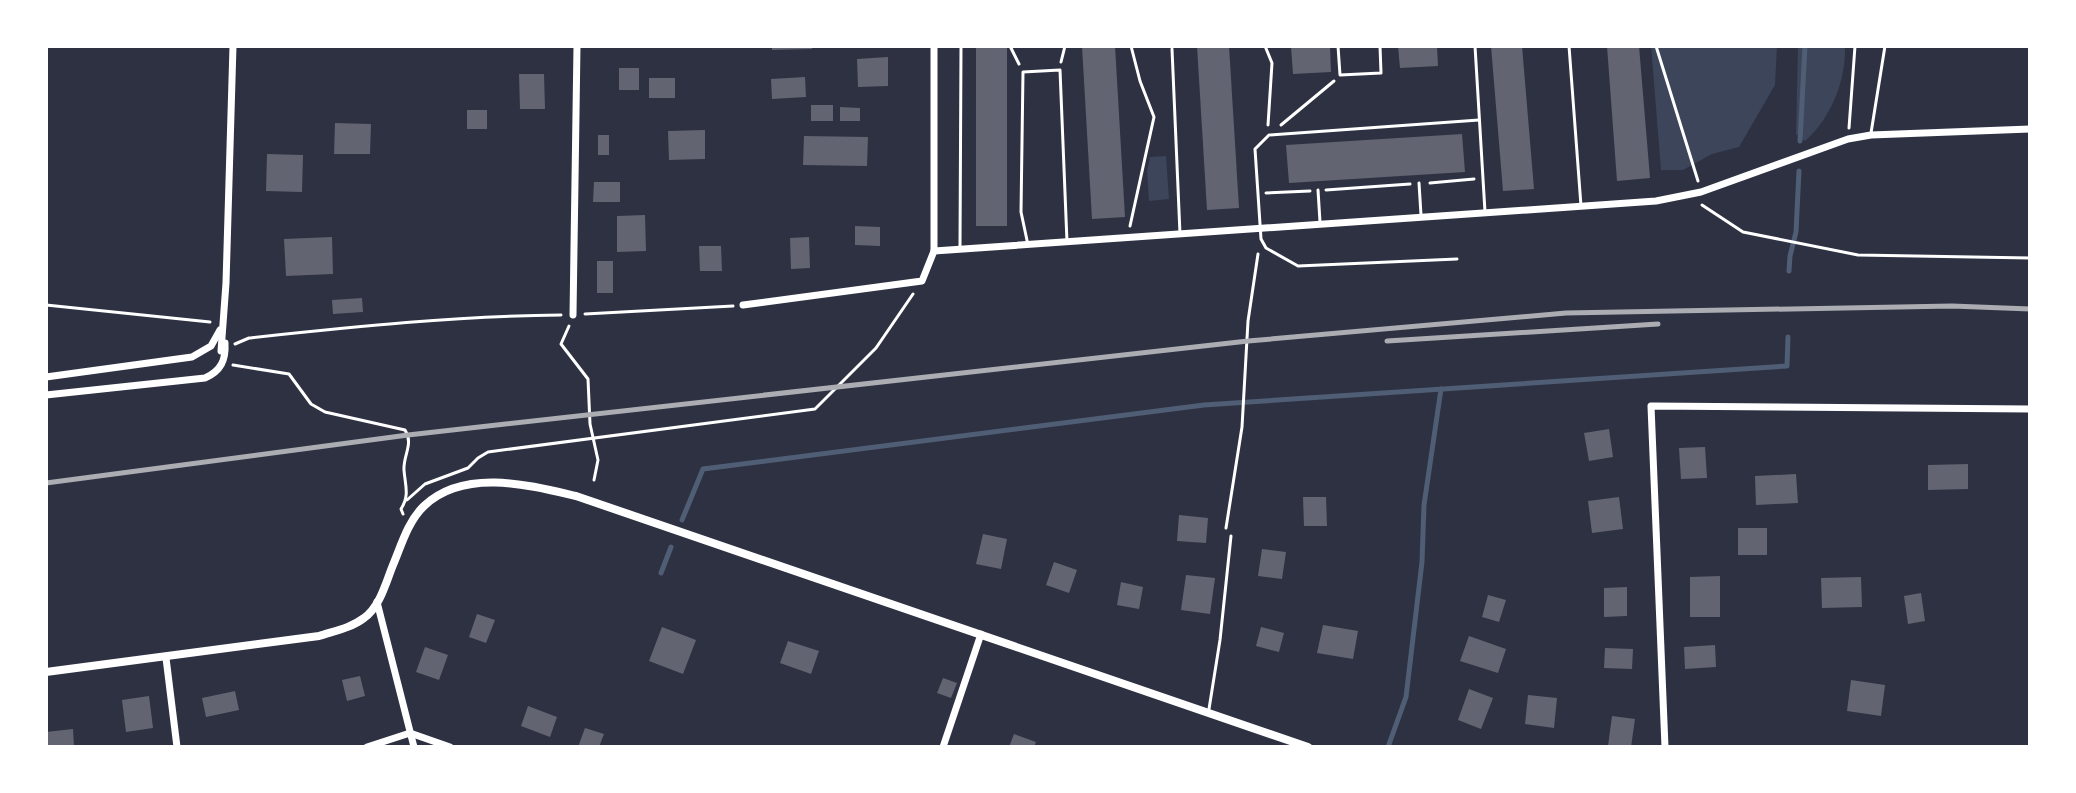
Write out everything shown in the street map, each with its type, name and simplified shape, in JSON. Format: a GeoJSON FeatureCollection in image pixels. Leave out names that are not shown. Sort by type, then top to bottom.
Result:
{"type":"FeatureCollection","features":[{"type":"Feature","properties":{"kind":"street"},"geometry":{"type":"LineString","coordinates":[[46,395],[205,378],[222,364],[233,46]]}},
{"type":"Feature","properties":{"kind":"street"},"geometry":{"type":"LineString","coordinates":[[573,315],[577,46]]}},
{"type":"Feature","properties":{"kind":"street"},"geometry":{"type":"LineString","coordinates":[[743,305],[922,281],[934,251],[934,46]]}},
{"type":"Feature","properties":{"kind":"street"},"geometry":{"type":"LineString","coordinates":[[934,251],[1680,197],[1848,139],[1871,135],[2030,129]]}},
{"type":"Feature","properties":{"kind":"street"},"geometry":{"type":"LineString","coordinates":[[46,377],[192,357],[211,346],[223,325]]}},
{"type":"Feature","properties":{"kind":"street"},"geometry":{"type":"LineString","coordinates":[[1665,747],[1651,406],[2030,409]]}},
{"type":"Feature","properties":{"kind":"street"},"geometry":{"type":"LineString","coordinates":[[46,672],[319,636],[345,628],[365,617],[377,602],[412,521],[424,506],[440,495],[477,483],[527,484],[576,496],[1308,747]]}},
{"type":"Feature","properties":{"kind":"street"},"geometry":{"type":"LineString","coordinates":[[377,602],[414,747]]}},
{"type":"Feature","properties":{"kind":"street"},"geometry":{"type":"LineString","coordinates":[[943,747],[981,634]]}},
{"type":"Feature","properties":{"kind":"street"},"geometry":{"type":"LineString","coordinates":[[166,658],[177,747]]}},
{"type":"Feature","properties":{"kind":"street"},"geometry":{"type":"LineString","coordinates":[[367,747],[410,733],[450,747]]}},
{"type":"Feature","properties":{"kind":"lane"},"geometry":{"type":"LineString","coordinates":[[960,250],[961,46]]}},
{"type":"Feature","properties":{"kind":"lane"},"geometry":{"type":"LineString","coordinates":[[1338,46],[1340,75],[1381,73],[1380,46]]}},
{"type":"Feature","properties":{"kind":"lane"},"geometry":{"type":"LineString","coordinates":[[1475,46],[1485,212]]}},
{"type":"Feature","properties":{"kind":"lane"},"geometry":{"type":"LineString","coordinates":[[1569,46],[1581,206]]}},
{"type":"Feature","properties":{"kind":"lane"},"geometry":{"type":"LineString","coordinates":[[1871,135],[1885,46]]}},
{"type":"Feature","properties":{"kind":"lane"},"geometry":{"type":"LineString","coordinates":[[1172,49],[1180,234]]}},
{"type":"Feature","properties":{"kind":"lane"},"geometry":{"type":"LineString","coordinates":[[1028,245],[1021,212],[1023,72],[1060,70],[1067,242]]}},
{"type":"Feature","properties":{"kind":"lane"},"geometry":{"type":"LineString","coordinates":[[1457,259],[1298,266],[1266,248],[1261,239],[1255,149],[1269,135],[1479,120]]}},
{"type":"Feature","properties":{"kind":"lane"},"geometry":{"type":"LineString","coordinates":[[1419,183],[1421,216]]}},
{"type":"Feature","properties":{"kind":"lane"},"geometry":{"type":"LineString","coordinates":[[1318,190],[1321,223]]}},
{"type":"Feature","properties":{"kind":"lane"},"geometry":{"type":"LineString","coordinates":[[1209,713],[1231,536]]}},
{"type":"Feature","properties":{"kind":"path"},"geometry":{"type":"LineString","coordinates":[[1010,46],[1023,72]]}},
{"type":"Feature","properties":{"kind":"path"},"geometry":{"type":"LineString","coordinates":[[1060,70],[1065,46]]}},
{"type":"Feature","properties":{"kind":"path"},"geometry":{"type":"LineString","coordinates":[[1129,230],[1154,117],[1131,46]]}},
{"type":"Feature","properties":{"kind":"path"},"geometry":{"type":"LineString","coordinates":[[1265,46],[1272,63],[1269,135]]}},
{"type":"Feature","properties":{"kind":"path"},"geometry":{"type":"LineString","coordinates":[[1656,46],[1701,192]]}},
{"type":"Feature","properties":{"kind":"path"},"geometry":{"type":"LineString","coordinates":[[1848,139],[1855,46]]}},
{"type":"Feature","properties":{"kind":"path"},"geometry":{"type":"LineString","coordinates":[[1269,135],[1340,75]]}},
{"type":"Feature","properties":{"kind":"path"},"geometry":{"type":"LineString","coordinates":[[1258,194],[1483,179]]}},
{"type":"Feature","properties":{"kind":"path"},"geometry":{"type":"LineString","coordinates":[[1680,197],[1705,206],[1743,232],[1858,255],[2030,258]]}},
{"type":"Feature","properties":{"kind":"path"},"geometry":{"type":"LineString","coordinates":[[1231,536],[1226,529],[1242,427],[1248,321],[1261,239]]}},
{"type":"Feature","properties":{"kind":"path"},"geometry":{"type":"LineString","coordinates":[[412,521],[403,515],[401,509],[407,500],[425,484],[468,468],[488,452],[815,409],[876,348],[922,281]]}},
{"type":"Feature","properties":{"kind":"path"},"geometry":{"type":"LineString","coordinates":[[46,305],[210,322]]}},
{"type":"Feature","properties":{"kind":"path"},"geometry":{"type":"LineString","coordinates":[[223,350],[249,338],[346,327],[482,316],[573,315],[743,305]]}},
{"type":"Feature","properties":{"kind":"path"},"geometry":{"type":"LineString","coordinates":[[573,315],[561,344],[588,379],[590,424],[598,460],[594,480]]}},
{"type":"Feature","properties":{"kind":"path"},"geometry":{"type":"LineString","coordinates":[[232,365],[289,374],[311,404],[325,412],[405,430],[409,446],[404,469],[407,500]]}},
{"type":"Feature","properties":{"kind":"shaded area"},"geometry":{"type":"Polygon","coordinates":[[[1651,46],[1777,46],[1775,85],[1739,147],[1712,154],[1683,170],[1661,170],[1651,46]]]}},
{"type":"Feature","properties":{"kind":"shaded area"},"geometry":{"type":"Polygon","coordinates":[[[1798,46],[1845,46],[1843,72],[1835,98],[1822,121],[1805,141],[1796,134],[1798,46]]]}},
{"type":"Feature","properties":{"kind":"shaded area"},"geometry":{"type":"Polygon","coordinates":[[[1166,156],[1169,199],[1149,201],[1147,171],[1150,157],[1166,156]]]}},
{"type":"Feature","properties":{"kind":"building"},"geometry":{"type":"Polygon","coordinates":[[[772,46],[812,46],[812,49],[772,50],[772,46]]]}},
{"type":"Feature","properties":{"kind":"building"},"geometry":{"type":"Polygon","coordinates":[[[976,46],[1007,46],[1007,226],[976,226],[976,46]]]}},
{"type":"Feature","properties":{"kind":"building"},"geometry":{"type":"Polygon","coordinates":[[[1082,46],[1115,46],[1125,217],[1092,219],[1082,46]]]}},
{"type":"Feature","properties":{"kind":"building"},"geometry":{"type":"Polygon","coordinates":[[[1197,46],[1229,46],[1239,208],[1207,210],[1197,46]]]}},
{"type":"Feature","properties":{"kind":"building"},"geometry":{"type":"Polygon","coordinates":[[[1291,46],[1330,46],[1331,72],[1293,74],[1291,46]]]}},
{"type":"Feature","properties":{"kind":"building"},"geometry":{"type":"Polygon","coordinates":[[[1398,46],[1437,46],[1438,66],[1400,68],[1398,46]]]}},
{"type":"Feature","properties":{"kind":"building"},"geometry":{"type":"Polygon","coordinates":[[[1491,46],[1522,46],[1534,189],[1503,191],[1491,46]]]}},
{"type":"Feature","properties":{"kind":"building"},"geometry":{"type":"Polygon","coordinates":[[[1607,46],[1639,46],[1650,178],[1617,181],[1607,46]]]}},
{"type":"Feature","properties":{"kind":"building"},"geometry":{"type":"Polygon","coordinates":[[[888,57],[888,86],[858,87],[857,59],[888,57]]]}},
{"type":"Feature","properties":{"kind":"building"},"geometry":{"type":"Polygon","coordinates":[[[619,68],[639,68],[639,90],[619,90],[619,68]]]}},
{"type":"Feature","properties":{"kind":"building"},"geometry":{"type":"Polygon","coordinates":[[[519,74],[544,74],[545,109],[520,109],[519,74]]]}},
{"type":"Feature","properties":{"kind":"building"},"geometry":{"type":"Polygon","coordinates":[[[805,77],[806,97],[772,99],[771,79],[805,77]]]}},
{"type":"Feature","properties":{"kind":"building"},"geometry":{"type":"Polygon","coordinates":[[[649,78],[675,78],[675,98],[649,98],[649,78]]]}},
{"type":"Feature","properties":{"kind":"building"},"geometry":{"type":"Polygon","coordinates":[[[811,105],[833,105],[833,121],[811,121],[811,105]]]}},
{"type":"Feature","properties":{"kind":"building"},"geometry":{"type":"Polygon","coordinates":[[[840,107],[860,108],[860,121],[840,121],[840,107]]]}},
{"type":"Feature","properties":{"kind":"building"},"geometry":{"type":"Polygon","coordinates":[[[467,110],[487,110],[487,129],[467,129],[467,110]]]}},
{"type":"Feature","properties":{"kind":"building"},"geometry":{"type":"Polygon","coordinates":[[[335,123],[371,124],[370,154],[334,154],[335,123]]]}},
{"type":"Feature","properties":{"kind":"building"},"geometry":{"type":"Polygon","coordinates":[[[705,130],[705,159],[669,160],[668,131],[705,130]]]}},
{"type":"Feature","properties":{"kind":"building"},"geometry":{"type":"Polygon","coordinates":[[[1462,134],[1465,172],[1289,183],[1286,145],[1462,134]]]}},
{"type":"Feature","properties":{"kind":"building"},"geometry":{"type":"Polygon","coordinates":[[[598,135],[609,135],[609,155],[598,155],[598,135]]]}},
{"type":"Feature","properties":{"kind":"building"},"geometry":{"type":"Polygon","coordinates":[[[804,136],[868,137],[867,166],[803,165],[804,136]]]}},
{"type":"Feature","properties":{"kind":"building"},"geometry":{"type":"Polygon","coordinates":[[[267,154],[303,155],[302,192],[266,191],[267,154]]]}},
{"type":"Feature","properties":{"kind":"building"},"geometry":{"type":"Polygon","coordinates":[[[594,182],[620,182],[620,202],[593,202],[594,182]]]}},
{"type":"Feature","properties":{"kind":"building"},"geometry":{"type":"Polygon","coordinates":[[[645,215],[646,251],[617,252],[617,216],[645,215]]]}},
{"type":"Feature","properties":{"kind":"building"},"geometry":{"type":"Polygon","coordinates":[[[855,226],[880,227],[880,246],[855,245],[855,226]]]}},
{"type":"Feature","properties":{"kind":"building"},"geometry":{"type":"Polygon","coordinates":[[[332,237],[333,274],[286,276],[284,239],[332,237]]]}},
{"type":"Feature","properties":{"kind":"building"},"geometry":{"type":"Polygon","coordinates":[[[809,237],[810,268],[791,269],[790,238],[809,237]]]}},
{"type":"Feature","properties":{"kind":"building"},"geometry":{"type":"Polygon","coordinates":[[[699,246],[721,246],[722,271],[700,271],[699,246]]]}},
{"type":"Feature","properties":{"kind":"building"},"geometry":{"type":"Polygon","coordinates":[[[597,261],[613,261],[613,293],[597,293],[597,261]]]}},
{"type":"Feature","properties":{"kind":"building"},"geometry":{"type":"Polygon","coordinates":[[[362,298],[363,312],[333,314],[332,300],[362,298]]]}},
{"type":"Feature","properties":{"kind":"building"},"geometry":{"type":"Polygon","coordinates":[[[1609,429],[1613,457],[1589,461],[1584,433],[1609,429]]]}},
{"type":"Feature","properties":{"kind":"building"},"geometry":{"type":"Polygon","coordinates":[[[1705,447],[1707,478],[1681,479],[1679,448],[1705,447]]]}},
{"type":"Feature","properties":{"kind":"building"},"geometry":{"type":"Polygon","coordinates":[[[1968,464],[1968,489],[1928,490],[1928,465],[1968,464]]]}},
{"type":"Feature","properties":{"kind":"building"},"geometry":{"type":"Polygon","coordinates":[[[1796,474],[1798,503],[1756,505],[1755,476],[1796,474]]]}},
{"type":"Feature","properties":{"kind":"building"},"geometry":{"type":"Polygon","coordinates":[[[1303,497],[1326,497],[1327,526],[1304,526],[1303,497]]]}},
{"type":"Feature","properties":{"kind":"building"},"geometry":{"type":"Polygon","coordinates":[[[1619,497],[1623,529],[1592,533],[1588,501],[1619,497]]]}},
{"type":"Feature","properties":{"kind":"building"},"geometry":{"type":"Polygon","coordinates":[[[1179,515],[1208,518],[1206,543],[1177,541],[1179,515]]]}},
{"type":"Feature","properties":{"kind":"building"},"geometry":{"type":"Polygon","coordinates":[[[1738,528],[1767,528],[1767,555],[1738,555],[1738,528]]]}},
{"type":"Feature","properties":{"kind":"building"},"geometry":{"type":"Polygon","coordinates":[[[983,534],[1007,539],[1001,569],[976,564],[983,534]]]}},
{"type":"Feature","properties":{"kind":"building"},"geometry":{"type":"Polygon","coordinates":[[[1262,549],[1286,552],[1282,579],[1258,576],[1262,549]]]}},
{"type":"Feature","properties":{"kind":"building"},"geometry":{"type":"Polygon","coordinates":[[[1054,562],[1077,570],[1069,593],[1046,585],[1054,562]]]}},
{"type":"Feature","properties":{"kind":"building"},"geometry":{"type":"Polygon","coordinates":[[[1186,575],[1215,578],[1210,614],[1181,610],[1186,575]]]}},
{"type":"Feature","properties":{"kind":"building"},"geometry":{"type":"Polygon","coordinates":[[[1720,576],[1720,617],[1690,617],[1690,577],[1720,576]]]}},
{"type":"Feature","properties":{"kind":"building"},"geometry":{"type":"Polygon","coordinates":[[[1861,577],[1862,607],[1822,608],[1821,578],[1861,577]]]}},
{"type":"Feature","properties":{"kind":"building"},"geometry":{"type":"Polygon","coordinates":[[[1121,582],[1143,587],[1139,609],[1117,605],[1121,582]]]}},
{"type":"Feature","properties":{"kind":"building"},"geometry":{"type":"Polygon","coordinates":[[[1627,587],[1627,616],[1604,617],[1604,588],[1627,587]]]}},
{"type":"Feature","properties":{"kind":"building"},"geometry":{"type":"Polygon","coordinates":[[[1921,593],[1925,621],[1908,624],[1904,596],[1921,593]]]}},
{"type":"Feature","properties":{"kind":"building"},"geometry":{"type":"Polygon","coordinates":[[[1488,595],[1506,600],[1499,622],[1482,617],[1488,595]]]}},
{"type":"Feature","properties":{"kind":"building"},"geometry":{"type":"Polygon","coordinates":[[[477,614],[495,620],[486,643],[469,637],[477,614]]]}},
{"type":"Feature","properties":{"kind":"building"},"geometry":{"type":"Polygon","coordinates":[[[1323,625],[1358,631],[1353,659],[1317,653],[1323,625]]]}},
{"type":"Feature","properties":{"kind":"building"},"geometry":{"type":"Polygon","coordinates":[[[662,627],[696,640],[683,674],[649,661],[662,627]]]}},
{"type":"Feature","properties":{"kind":"building"},"geometry":{"type":"Polygon","coordinates":[[[1261,627],[1284,633],[1279,652],[1256,646],[1261,627]]]}},
{"type":"Feature","properties":{"kind":"building"},"geometry":{"type":"Polygon","coordinates":[[[1469,636],[1506,649],[1498,673],[1460,661],[1469,636]]]}},
{"type":"Feature","properties":{"kind":"building"},"geometry":{"type":"Polygon","coordinates":[[[788,641],[819,651],[811,674],[780,663],[788,641]]]}},
{"type":"Feature","properties":{"kind":"building"},"geometry":{"type":"Polygon","coordinates":[[[1715,645],[1716,667],[1685,669],[1684,647],[1715,645]]]}},
{"type":"Feature","properties":{"kind":"building"},"geometry":{"type":"Polygon","coordinates":[[[425,647],[448,655],[439,680],[416,672],[425,647]]]}},
{"type":"Feature","properties":{"kind":"building"},"geometry":{"type":"Polygon","coordinates":[[[1605,648],[1633,649],[1632,669],[1604,668],[1605,648]]]}},
{"type":"Feature","properties":{"kind":"building"},"geometry":{"type":"Polygon","coordinates":[[[360,676],[365,696],[347,701],[342,680],[360,676]]]}},
{"type":"Feature","properties":{"kind":"building"},"geometry":{"type":"Polygon","coordinates":[[[943,678],[957,683],[951,698],[937,693],[943,678]]]}},
{"type":"Feature","properties":{"kind":"building"},"geometry":{"type":"Polygon","coordinates":[[[1851,680],[1885,685],[1881,716],[1847,711],[1851,680]]]}},
{"type":"Feature","properties":{"kind":"building"},"geometry":{"type":"Polygon","coordinates":[[[1469,689],[1493,698],[1481,729],[1458,720],[1469,689]]]}},
{"type":"Feature","properties":{"kind":"building"},"geometry":{"type":"Polygon","coordinates":[[[235,691],[239,710],[206,717],[202,698],[235,691]]]}},
{"type":"Feature","properties":{"kind":"building"},"geometry":{"type":"Polygon","coordinates":[[[1528,695],[1557,698],[1554,728],[1525,724],[1528,695]]]}},
{"type":"Feature","properties":{"kind":"building"},"geometry":{"type":"Polygon","coordinates":[[[149,696],[153,728],[126,732],[122,700],[149,696]]]}},
{"type":"Feature","properties":{"kind":"building"},"geometry":{"type":"Polygon","coordinates":[[[528,706],[557,717],[550,737],[521,726],[528,706]]]}},
{"type":"Feature","properties":{"kind":"building"},"geometry":{"type":"Polygon","coordinates":[[[1612,716],[1635,719],[1631,747],[1608,746],[1612,716]]]}},
{"type":"Feature","properties":{"kind":"building"},"geometry":{"type":"Polygon","coordinates":[[[585,728],[604,734],[599,747],[578,747],[585,728]]]}},
{"type":"Feature","properties":{"kind":"building"},"geometry":{"type":"Polygon","coordinates":[[[73,729],[74,747],[46,747],[46,732],[73,729]]]}},
{"type":"Feature","properties":{"kind":"building"},"geometry":{"type":"Polygon","coordinates":[[[1014,734],[1036,742],[1034,747],[1009,747],[1014,734]]]}},
{"type":"Feature","properties":{"kind":"waterway"},"geometry":{"type":"LineString","coordinates":[[1800,141],[1805,46]]}},
{"type":"Feature","properties":{"kind":"waterway"},"geometry":{"type":"LineString","coordinates":[[1789,271],[1796,232],[1799,171]]}},
{"type":"Feature","properties":{"kind":"waterway"},"geometry":{"type":"LineString","coordinates":[[682,520],[703,469],[1204,405],[1787,366],[1788,337]]}},
{"type":"Feature","properties":{"kind":"waterway"},"geometry":{"type":"LineString","coordinates":[[1388,747],[1406,697],[1422,562],[1424,505],[1441,389]]}},
{"type":"Feature","properties":{"kind":"waterway"},"geometry":{"type":"LineString","coordinates":[[661,573],[671,547]]}},
{"type":"Feature","properties":{"kind":"railway"},"geometry":{"type":"LineString","coordinates":[[46,483],[408,435],[1248,341],[1566,313],[1952,306],[2030,309]]}},
{"type":"Feature","properties":{"kind":"railway"},"geometry":{"type":"LineString","coordinates":[[1387,341],[1658,324]]}}]}
